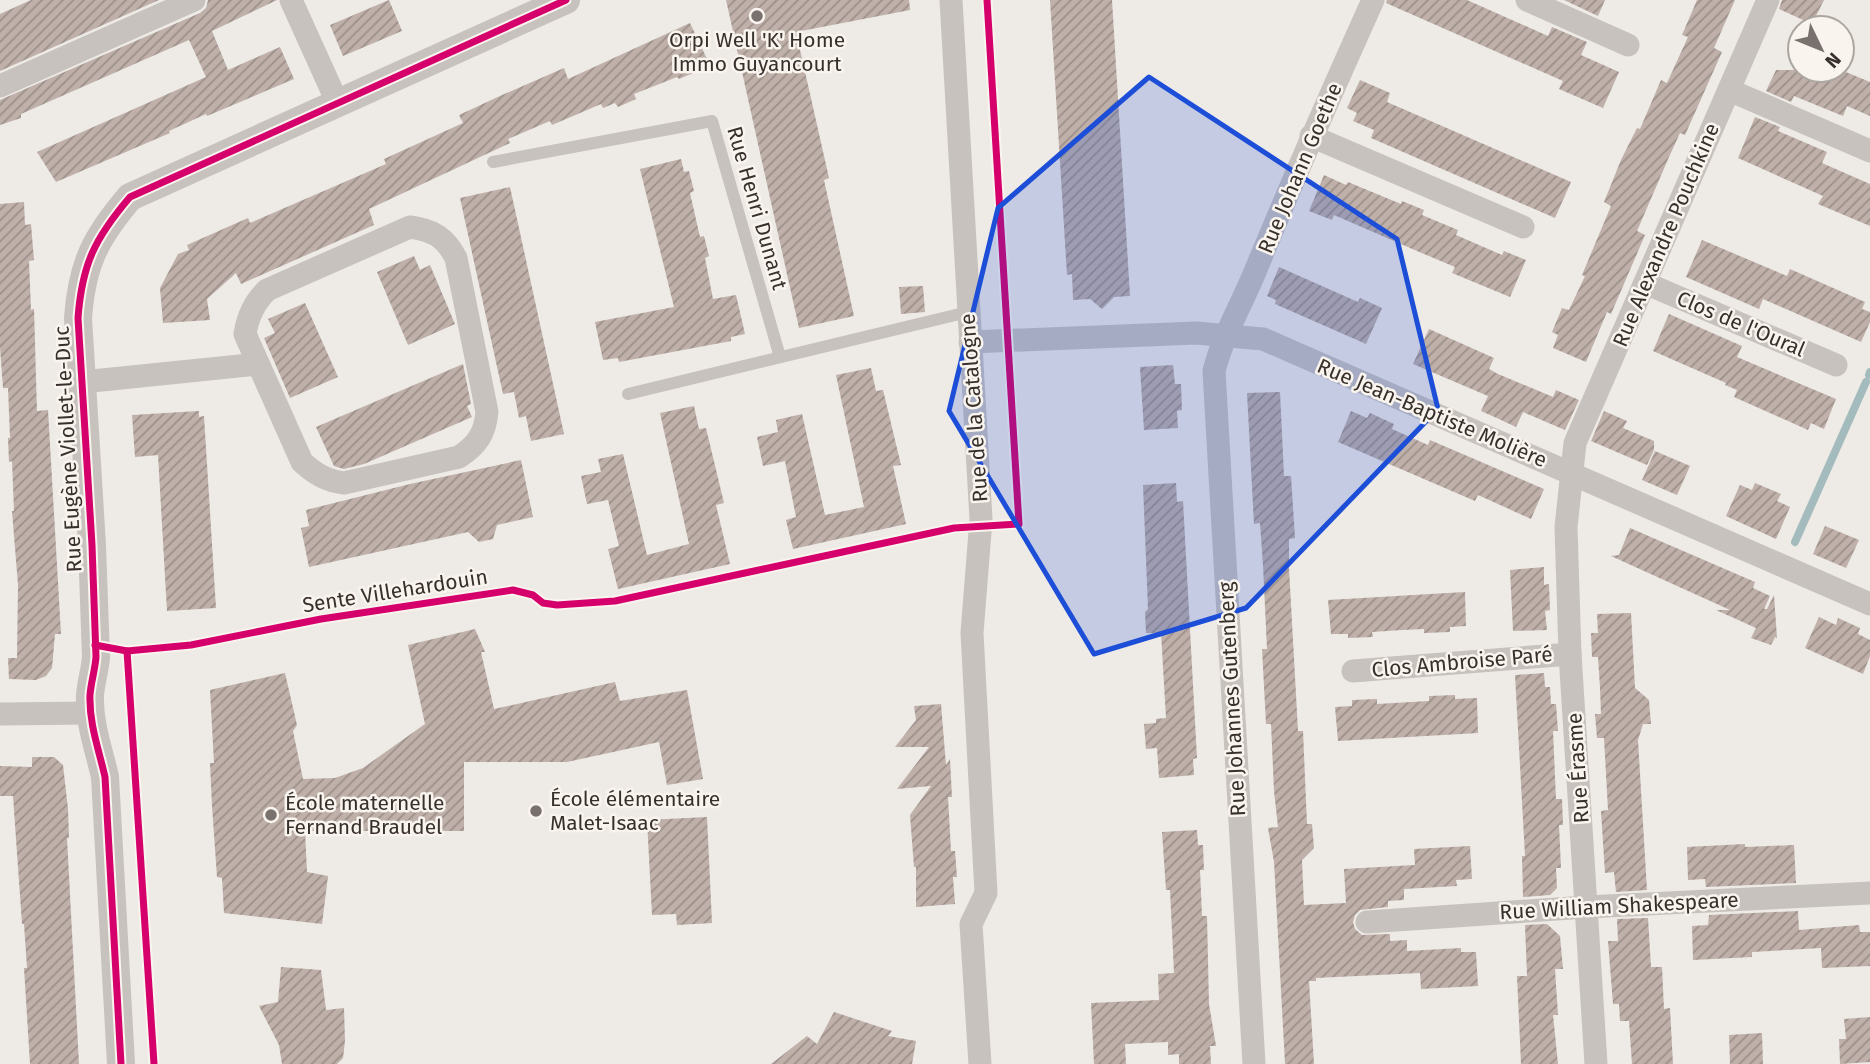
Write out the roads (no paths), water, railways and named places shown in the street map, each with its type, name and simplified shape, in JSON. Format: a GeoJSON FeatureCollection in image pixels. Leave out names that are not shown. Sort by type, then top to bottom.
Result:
{"type":"FeatureCollection","features":[{"type":"Feature","properties":{"kind":"street"},"geometry":{"type":"LineString","coordinates":[[0,86],[194,0]]}},
{"type":"Feature","properties":{"kind":"street"},"geometry":{"type":"LineString","coordinates":[[291,0],[338,104]]}},
{"type":"Feature","properties":{"kind":"street","name":"Rue Eugène Viollet-le-Duc"},"geometry":{"type":"LineString","coordinates":[[121,1064],[105,777],[93,735],[90,696],[96,657],[78,318],[80,285],[91,254],[106,225],[130,197],[566,0]]}},
{"type":"Feature","properties":{"kind":"street","name":"Rue de la Catalogne"},"geometry":{"type":"LineString","coordinates":[[951,0],[981,519],[972,633],[986,893],[971,924],[980,1064]]}},
{"type":"Feature","properties":{"kind":"street","name":"Rue Johann Goethe"},"geometry":{"type":"LineString","coordinates":[[1228,336],[1311,136],[1373,0]]}},
{"type":"Feature","properties":{"kind":"street"},"geometry":{"type":"LineString","coordinates":[[1527,0],[1628,45]]}},
{"type":"Feature","properties":{"kind":"street","name":"Rue Alexandre Pouchkine"},"geometry":{"type":"LineString","coordinates":[[1571,473],[1576,443],[1768,0]]}},
{"type":"Feature","properties":{"kind":"street"},"geometry":{"type":"LineString","coordinates":[[1729,90],[1870,150]]}},
{"type":"Feature","properties":{"kind":"street"},"geometry":{"type":"LineString","coordinates":[[1311,136],[1523,228]]}},
{"type":"Feature","properties":{"kind":"street"},"geometry":{"type":"LineString","coordinates":[[410,227],[427,229],[441,236],[456,258],[487,412],[486,427],[481,439],[459,457],[344,482],[332,481],[302,462],[258,364],[245,334],[252,309],[267,290],[410,227]]}},
{"type":"Feature","properties":{"kind":"street","name":"Clos de l'Oural"},"geometry":{"type":"LineString","coordinates":[[1645,283],[1836,365]]}},
{"type":"Feature","properties":{"kind":"street","name":"Rue Jean-Baptiste Molière"},"geometry":{"type":"LineString","coordinates":[[970,342],[1196,333],[1263,339],[1870,604]]}},
{"type":"Feature","properties":{"kind":"street","name":"Rue Johannes Gutenberg"},"geometry":{"type":"LineString","coordinates":[[1228,336],[1214,371],[1254,1064]]}},
{"type":"Feature","properties":{"kind":"street"},"geometry":{"type":"LineString","coordinates":[[82,382],[258,364]]}},
{"type":"Feature","properties":{"kind":"street","name":"Rue Érasme"},"geometry":{"type":"LineString","coordinates":[[1571,473],[1566,527],[1570,653],[1596,1064]]}},
{"type":"Feature","properties":{"kind":"street","name":"Clos Ambroise Paré"},"geometry":{"type":"LineString","coordinates":[[1353,671],[1570,653]]}},
{"type":"Feature","properties":{"kind":"street"},"geometry":{"type":"LineString","coordinates":[[0,714],[91,713]]}},
{"type":"Feature","properties":{"kind":"street","name":"Rue William Shakespeare"},"geometry":{"type":"LineString","coordinates":[[1367,922],[1586,907],[1870,893]]}},
{"type":"Feature","properties":{"kind":"lane","name":"Rue Henri Dunant"},"geometry":{"type":"LineString","coordinates":[[493,162],[712,121],[780,357]]}},
{"type":"Feature","properties":{"kind":"lane"},"geometry":{"type":"LineString","coordinates":[[628,394],[968,312]]}},
{"type":"Feature","properties":{"kind":"waterway"},"geometry":{"type":"LineString","coordinates":[[1795,542],[1866,382]]}},
{"type":"Feature","properties":{"kind":"place","name":"Orpi Well 'K' Home Immo Guyancourt"},"geometry":{"type":"Point","coordinates":[757,16]}},
{"type":"Feature","properties":{"kind":"place","name":"École élémentaire Malet-Isaac"},"geometry":{"type":"Point","coordinates":[536,811]}},
{"type":"Feature","properties":{"kind":"place","name":"École maternelle Fernand Braudel"},"geometry":{"type":"Point","coordinates":[271,815]}}]}
